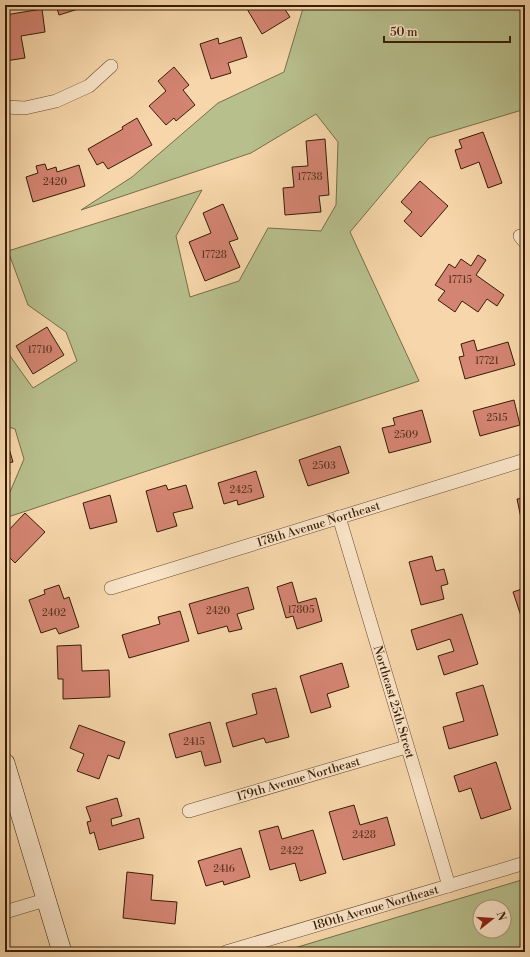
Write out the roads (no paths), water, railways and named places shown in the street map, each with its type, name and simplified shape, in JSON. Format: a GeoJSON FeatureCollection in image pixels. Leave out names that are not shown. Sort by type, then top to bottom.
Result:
{"type":"FeatureCollection","features":[{"type":"Feature","properties":{"kind":"main road"},"geometry":{"type":"LineString","coordinates":[[6,772],[62,952]]}},
{"type":"Feature","properties":{"kind":"street"},"geometry":{"type":"LineString","coordinates":[[5,107],[25,108],[56,102],[89,86],[111,66]]}},
{"type":"Feature","properties":{"kind":"street","name":"178th Avenue Northeast"},"geometry":{"type":"LineString","coordinates":[[111,588],[525,460]]}},
{"type":"Feature","properties":{"kind":"street","name":"Northeast 25th Street"},"geometry":{"type":"LineString","coordinates":[[339,517],[448,886]]}},
{"type":"Feature","properties":{"kind":"street","name":"179th Avenue Northeast"},"geometry":{"type":"LineString","coordinates":[[189,811],[406,747]]}},
{"type":"Feature","properties":{"kind":"street","name":"180th Avenue Northeast"},"geometry":{"type":"LineString","coordinates":[[226,952],[525,863]]}},
{"type":"Feature","properties":{"kind":"street"},"geometry":{"type":"LineString","coordinates":[[5,912],[45,900]]}}]}
